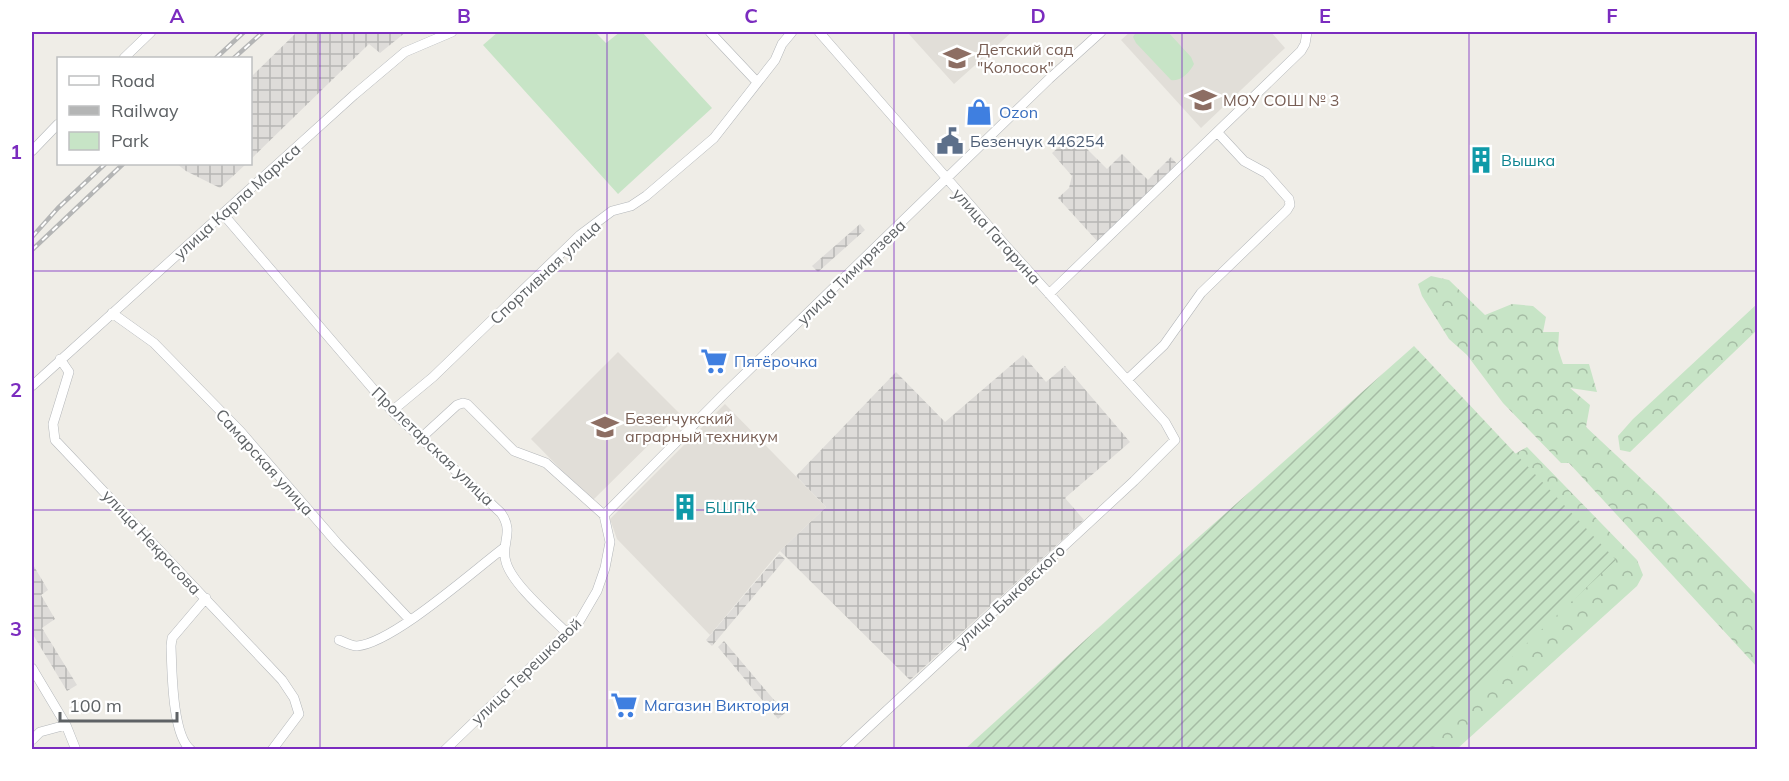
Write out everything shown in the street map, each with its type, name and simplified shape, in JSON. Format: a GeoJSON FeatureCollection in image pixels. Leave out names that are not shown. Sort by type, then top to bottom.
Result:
{"type":"FeatureCollection","features":[{"type":"Feature","properties":{"kind":"street"},"geometry":{"type":"LineString","coordinates":[[125,57],[152,32]]}},
{"type":"Feature","properties":{"kind":"street","name":"улица Карла Маркса"},"geometry":{"type":"LineString","coordinates":[[32,386],[398,57],[413,48],[452,32]]}},
{"type":"Feature","properties":{"kind":"street"},"geometry":{"type":"LineString","coordinates":[[710,32],[757,82]]}},
{"type":"Feature","properties":{"kind":"street","name":"Спортивная улица"},"geometry":{"type":"LineString","coordinates":[[392,411],[433,377],[580,235],[612,211],[631,206],[646,196],[714,138],[775,60],[782,44],[792,32]]}},
{"type":"Feature","properties":{"kind":"street","name":"улица Гагарина"},"geometry":{"type":"LineString","coordinates":[[819,32],[1049,294],[1165,422],[1174,440]]}},
{"type":"Feature","properties":{"kind":"street","name":"улица Тимирязева"},"geometry":{"type":"LineString","coordinates":[[604,516],[722,396],[1101,32]]}},
{"type":"Feature","properties":{"kind":"street"},"geometry":{"type":"LineString","coordinates":[[1049,294],[1301,51],[1305,45],[1307,32]]}},
{"type":"Feature","properties":{"kind":"street"},"geometry":{"type":"LineString","coordinates":[[32,151],[57,125]]}},
{"type":"Feature","properties":{"kind":"street"},"geometry":{"type":"LineString","coordinates":[[1127,380],[1164,345],[1201,293],[1290,205],[1289,199],[1266,173],[1244,161],[1218,133]]}},
{"type":"Feature","properties":{"kind":"street","name":"Пролетарская улица"},"geometry":{"type":"LineString","coordinates":[[223,214],[392,411],[501,513],[507,524],[508,532],[504,559],[513,576],[567,633]]}},
{"type":"Feature","properties":{"kind":"street","name":"Самарская улица"},"geometry":{"type":"LineString","coordinates":[[112,313],[154,344],[241,432],[337,543],[410,620]]}},
{"type":"Feature","properties":{"kind":"street","name":"улица Некрасова"},"geometry":{"type":"LineString","coordinates":[[60,359],[69,372],[53,424],[55,440],[282,680],[294,698],[299,714],[272,750]]}},
{"type":"Feature","properties":{"kind":"street"},"geometry":{"type":"LineString","coordinates":[[421,438],[457,405],[467,404],[513,451],[542,460],[604,516]]}},
{"type":"Feature","properties":{"kind":"street","name":"улица Быковского"},"geometry":{"type":"LineString","coordinates":[[844,750],[1134,481],[1174,440]]}},
{"type":"Feature","properties":{"kind":"street","name":"улица Терешковой"},"geometry":{"type":"LineString","coordinates":[[445,750],[567,633],[589,607],[605,568],[610,542],[604,516]]}},
{"type":"Feature","properties":{"kind":"street"},"geometry":{"type":"LineString","coordinates":[[339,640],[355,646],[379,640],[410,620],[505,547]]}},
{"type":"Feature","properties":{"kind":"street"},"geometry":{"type":"LineString","coordinates":[[191,750],[181,738],[176,720],[171,646],[172,638],[206,598]]}},
{"type":"Feature","properties":{"kind":"street"},"geometry":{"type":"LineString","coordinates":[[32,668],[66,725],[76,750]]}},
{"type":"Feature","properties":{"kind":"street"},"geometry":{"type":"LineString","coordinates":[[32,724],[40,732]]}},
{"type":"Feature","properties":{"kind":"street"},"geometry":{"type":"LineString","coordinates":[[32,740],[40,732],[66,725]]}},
{"type":"Feature","properties":{"kind":"shaded area"},"geometry":{"type":"Polygon","coordinates":[[[297,32],[406,32],[380,53],[369,44],[252,158],[252,76],[297,32]]]}},
{"type":"Feature","properties":{"kind":"shaded area","name":"Детский сад \"Колосок\""},"geometry":{"type":"Polygon","coordinates":[[[907,32],[1012,32],[954,84],[907,32]]]}},
{"type":"Feature","properties":{"kind":"shaded area","name":"МОУ СОШ № 3"},"geometry":{"type":"Polygon","coordinates":[[[1130,32],[1271,32],[1285,48],[1201,128],[1121,40],[1130,32]]]}},
{"type":"Feature","properties":{"kind":"shaded area"},"geometry":{"type":"Polygon","coordinates":[[[1073,135],[1107,169],[1122,154],[1148,180],[1171,157],[1177,164],[1157,183],[1159,185],[1098,242],[1058,198],[1069,188],[1072,176],[1052,153],[1073,135]]]}},
{"type":"Feature","properties":{"kind":"shaded area"},"geometry":{"type":"Polygon","coordinates":[[[178,165],[245,165],[220,188],[178,165]]]}},
{"type":"Feature","properties":{"kind":"shaded area"},"geometry":{"type":"Polygon","coordinates":[[[860,224],[865,230],[818,272],[812,266],[860,224]]]}},
{"type":"Feature","properties":{"kind":"shaded area","name":"Безенчукский аграрный техникум"},"geometry":{"type":"Polygon","coordinates":[[[618,352],[680,414],[592,501],[531,439],[618,352]]]}},
{"type":"Feature","properties":{"kind":"shaded area"},"geometry":{"type":"Polygon","coordinates":[[[1023,355],[1046,382],[1065,366],[1130,442],[1065,498],[1084,520],[910,680],[780,551],[826,507],[796,476],[896,372],[945,422],[1023,355]]]}},
{"type":"Feature","properties":{"kind":"shaded area"},"geometry":{"type":"Polygon","coordinates":[[[725,404],[826,507],[780,551],[710,635],[617,539],[610,519],[725,404]]]}},
{"type":"Feature","properties":{"kind":"shaded area"},"geometry":{"type":"Polygon","coordinates":[[[779,554],[785,559],[712,646],[706,640],[779,554]]]}},
{"type":"Feature","properties":{"kind":"shaded area"},"geometry":{"type":"Polygon","coordinates":[[[32,563],[48,590],[41,595],[55,619],[42,628],[77,685],[67,691],[32,633],[32,563]]]}},
{"type":"Feature","properties":{"kind":"shaded area"},"geometry":{"type":"Polygon","coordinates":[[[724,641],[785,713],[778,719],[718,647],[724,641]]]}},
{"type":"Feature","properties":{"kind":"green space"},"geometry":{"type":"Polygon","coordinates":[[[498,32],[595,32],[606,43],[620,32],[642,32],[712,108],[618,194],[483,45],[498,32]]]}},
{"type":"Feature","properties":{"kind":"green space"},"geometry":{"type":"Polygon","coordinates":[[[1136,32],[1168,32],[1191,57],[1194,64],[1182,78],[1171,80],[1136,43],[1133,37],[1136,32]]]}},
{"type":"Feature","properties":{"kind":"green space"},"geometry":{"type":"Polygon","coordinates":[[[1431,276],[1449,280],[1485,315],[1512,304],[1533,306],[1546,317],[1543,332],[1559,332],[1558,349],[1563,364],[1589,364],[1597,392],[1570,388],[1590,405],[1586,427],[1661,497],[1757,596],[1757,667],[1569,463],[1561,463],[1503,403],[1467,355],[1449,339],[1422,296],[1418,284],[1431,276]]]}},
{"type":"Feature","properties":{"kind":"green space"},"geometry":{"type":"Polygon","coordinates":[[[1757,304],[1757,330],[1630,452],[1620,450],[1618,436],[1633,419],[1757,304]]]}},
{"type":"Feature","properties":{"kind":"green space"},"geometry":{"type":"Polygon","coordinates":[[[1414,346],[1616,560],[1414,749],[965,749],[1192,543],[1414,346]]]}},
{"type":"Feature","properties":{"kind":"green space"},"geometry":{"type":"Polygon","coordinates":[[[1527,447],[1637,560],[1643,575],[1637,586],[1457,749],[1413,750],[1501,462],[1527,447]]]}},
{"type":"Feature","properties":{"kind":"railway"},"geometry":{"type":"LineString","coordinates":[[217,57],[244,32]]}},
{"type":"Feature","properties":{"kind":"railway"},"geometry":{"type":"LineString","coordinates":[[235,57],[263,32]]}},
{"type":"Feature","properties":{"kind":"railway"},"geometry":{"type":"LineString","coordinates":[[32,237],[58,208],[104,165]]}},
{"type":"Feature","properties":{"kind":"railway"},"geometry":{"type":"LineString","coordinates":[[32,250],[122,165]]}},
{"type":"Feature","properties":{"kind":"place","name":"Детский сад \"Колосок\""},"geometry":{"type":"Point","coordinates":[957,58]}},
{"type":"Feature","properties":{"kind":"place","name":"МОУ СОШ № 3"},"geometry":{"type":"Point","coordinates":[1203,100]}},
{"type":"Feature","properties":{"kind":"place","name":"Ozon"},"geometry":{"type":"Point","coordinates":[979,112]}},
{"type":"Feature","properties":{"kind":"place","name":"Безенчук 446254"},"geometry":{"type":"Point","coordinates":[950,141]}},
{"type":"Feature","properties":{"kind":"place","name":"Вышка"},"geometry":{"type":"Point","coordinates":[1481,160]}},
{"type":"Feature","properties":{"kind":"place","name":"Пятёрочка"},"geometry":{"type":"Point","coordinates":[714,361]}},
{"type":"Feature","properties":{"kind":"place","name":"Безенчукский аграрный техникум"},"geometry":{"type":"Point","coordinates":[605,427]}},
{"type":"Feature","properties":{"kind":"place","name":"БШПК"},"geometry":{"type":"Point","coordinates":[685,507]}},
{"type":"Feature","properties":{"kind":"place","name":"Магазин Виктория"},"geometry":{"type":"Point","coordinates":[624,705]}}]}
